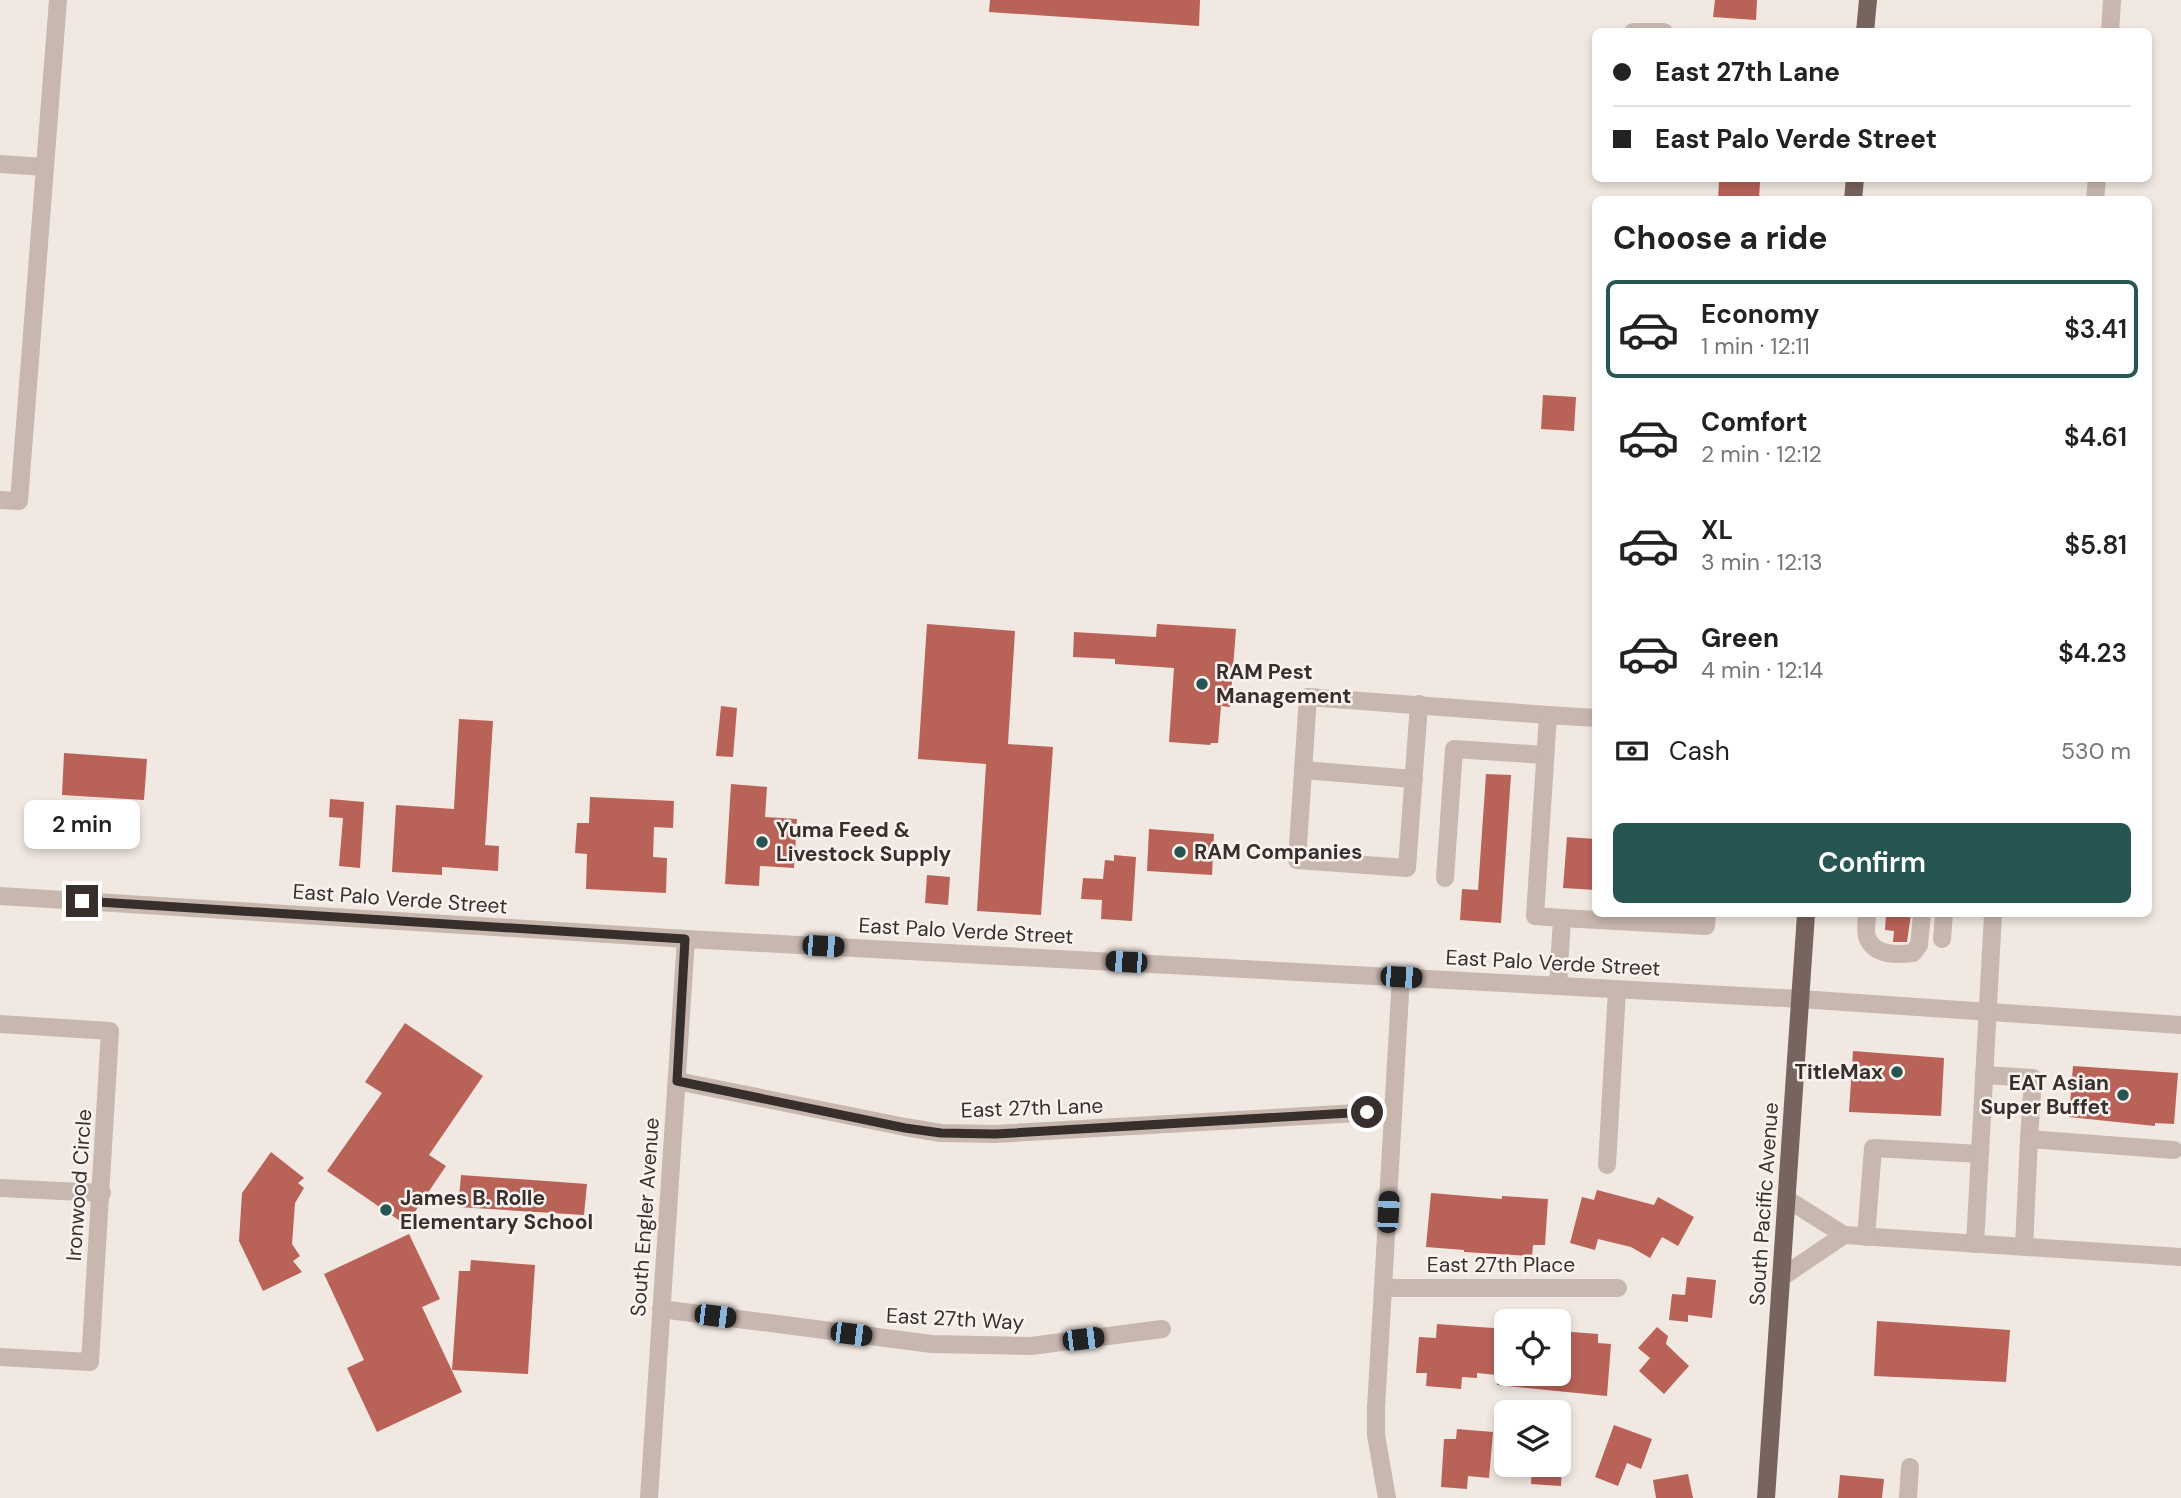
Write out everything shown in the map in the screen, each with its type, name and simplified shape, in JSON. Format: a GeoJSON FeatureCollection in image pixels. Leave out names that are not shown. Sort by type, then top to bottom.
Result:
{"type":"FeatureCollection","features":[{"type":"Feature","properties":{"kind":"main road"},"geometry":{"type":"LineString","coordinates":[[1866,28],[1868,0]]}},
{"type":"Feature","properties":{"kind":"main road","name":"South Pacific Avenue"},"geometry":{"type":"LineString","coordinates":[[1766,1498],[1806,917]]}},
{"type":"Feature","properties":{"kind":"street"},"geometry":{"type":"LineString","coordinates":[[0,500],[19,501],[58,0]]}},
{"type":"Feature","properties":{"kind":"street"},"geometry":{"type":"LineString","coordinates":[[2110,28],[2112,0]]}},
{"type":"Feature","properties":{"kind":"street"},"geometry":{"type":"LineString","coordinates":[[0,164],[45,167]]}},
{"type":"Feature","properties":{"kind":"street"},"geometry":{"type":"LineString","coordinates":[[1419,704],[1407,868],[1297,860],[1308,697],[1419,704],[1592,718]]}},
{"type":"Feature","properties":{"kind":"street"},"geometry":{"type":"LineString","coordinates":[[1548,715],[1535,916],[1706,926],[1707,917]]}},
{"type":"Feature","properties":{"kind":"street"},"geometry":{"type":"LineString","coordinates":[[1445,878],[1454,749],[1545,755]]}},
{"type":"Feature","properties":{"kind":"street"},"geometry":{"type":"LineString","coordinates":[[1303,770],[1414,779]]}},
{"type":"Feature","properties":{"kind":"street","name":"East Palo Verde Street"},"geometry":{"type":"LineString","coordinates":[[0,896],[685,939],[1800,999],[2181,1025]]}},
{"type":"Feature","properties":{"kind":"street"},"geometry":{"type":"LineString","coordinates":[[1867,917],[1866,936],[1873,946],[1882,953],[1902,955],[1913,953],[1919,945],[1922,917]]}},
{"type":"Feature","properties":{"kind":"street"},"geometry":{"type":"LineString","coordinates":[[1942,939],[1944,917]]}},
{"type":"Feature","properties":{"kind":"street"},"geometry":{"type":"LineString","coordinates":[[1975,1244],[1993,917]]}},
{"type":"Feature","properties":{"kind":"street"},"geometry":{"type":"LineString","coordinates":[[1558,986],[1562,918]]}},
{"type":"Feature","properties":{"kind":"street","name":"South Engler Avenue"},"geometry":{"type":"LineString","coordinates":[[649,1498],[685,939]]}},
{"type":"Feature","properties":{"kind":"street"},"geometry":{"type":"LineString","coordinates":[[1387,1498],[1376,1435],[1376,1408],[1401,977]]}},
{"type":"Feature","properties":{"kind":"street"},"geometry":{"type":"LineString","coordinates":[[1607,1166],[1617,990]]}},
{"type":"Feature","properties":{"kind":"street","name":"Ironwood Circle"},"geometry":{"type":"LineString","coordinates":[[0,1024],[110,1031],[90,1362],[0,1357]]}},
{"type":"Feature","properties":{"kind":"street"},"geometry":{"type":"LineString","coordinates":[[1984,1075],[2034,1078],[2024,1247]]}},
{"type":"Feature","properties":{"kind":"street","name":"East 27th Lane"},"geometry":{"type":"LineString","coordinates":[[677,1081],[941,1133],[995,1134],[1394,1111]]}},
{"type":"Feature","properties":{"kind":"street"},"geometry":{"type":"LineString","coordinates":[[2029,1139],[2174,1150]]}},
{"type":"Feature","properties":{"kind":"street"},"geometry":{"type":"LineString","coordinates":[[1867,1237],[1873,1148],[1980,1154]]}},
{"type":"Feature","properties":{"kind":"street"},"geometry":{"type":"LineString","coordinates":[[0,1188],[102,1193]]}},
{"type":"Feature","properties":{"kind":"street"},"geometry":{"type":"LineString","coordinates":[[1787,1199],[1844,1235],[2181,1257]]}},
{"type":"Feature","properties":{"kind":"street"},"geometry":{"type":"LineString","coordinates":[[1782,1277],[1844,1235]]}},
{"type":"Feature","properties":{"kind":"street","name":"East 27th Place"},"geometry":{"type":"LineString","coordinates":[[1383,1288],[1618,1288]]}},
{"type":"Feature","properties":{"kind":"street","name":"East 27th Way"},"geometry":{"type":"LineString","coordinates":[[661,1309],[932,1344],[1031,1346],[1162,1329]]}},
{"type":"Feature","properties":{"kind":"street"},"geometry":{"type":"LineString","coordinates":[[1908,1498],[1910,1467]]}},
{"type":"Feature","properties":{"kind":"building"},"geometry":{"type":"Polygon","coordinates":[[[990,0],[1200,0],[1199,26],[989,12],[990,0]]]}},
{"type":"Feature","properties":{"kind":"building"},"geometry":{"type":"Polygon","coordinates":[[[1715,0],[1757,0],[1756,20],[1713,17],[1715,0]]]}},
{"type":"Feature","properties":{"kind":"building"},"geometry":{"type":"Polygon","coordinates":[[[1719,182],[1760,182],[1759,196],[1718,196],[1719,182]]]}},
{"type":"Feature","properties":{"kind":"building"},"geometry":{"type":"Polygon","coordinates":[[[1543,395],[1576,397],[1574,431],[1541,429],[1543,395]]]}},
{"type":"Feature","properties":{"kind":"building"},"geometry":{"type":"Polygon","coordinates":[[[927,624],[1015,631],[1008,744],[1053,747],[1041,915],[977,911],[986,764],[918,759],[927,624]]]}},
{"type":"Feature","properties":{"kind":"building"},"geometry":{"type":"Polygon","coordinates":[[[1157,624],[1236,629],[1230,707],[1221,706],[1218,743],[1210,745],[1169,742],[1174,668],[1115,664],[1115,659],[1073,657],[1074,632],[1156,637],[1157,624]]]}},
{"type":"Feature","properties":{"kind":"building"},"geometry":{"type":"Polygon","coordinates":[[[721,706],[737,708],[733,757],[716,756],[721,706]]]}},
{"type":"Feature","properties":{"kind":"building"},"geometry":{"type":"Polygon","coordinates":[[[459,719],[493,721],[485,845],[499,846],[498,871],[442,867],[442,875],[392,872],[396,805],[454,809],[459,719]]]}},
{"type":"Feature","properties":{"kind":"building"},"geometry":{"type":"Polygon","coordinates":[[[64,753],[147,759],[144,800],[62,795],[64,753]]]}},
{"type":"Feature","properties":{"kind":"building"},"geometry":{"type":"Polygon","coordinates":[[[1486,774],[1511,775],[1501,923],[1460,920],[1462,889],[1478,890],[1486,774]]]}},
{"type":"Feature","properties":{"kind":"building","name":"Yuma Feed & Livestock Supply"},"geometry":{"type":"Polygon","coordinates":[[[731,784],[767,787],[765,817],[797,819],[794,868],[760,866],[759,886],[725,884],[731,784]]]}},
{"type":"Feature","properties":{"kind":"building"},"geometry":{"type":"Polygon","coordinates":[[[590,797],[674,801],[673,828],[654,827],[653,857],[667,858],[666,893],[586,889],[587,854],[575,853],[577,823],[589,823],[590,797]]]}},
{"type":"Feature","properties":{"kind":"building"},"geometry":{"type":"Polygon","coordinates":[[[330,799],[364,802],[360,868],[339,866],[343,818],[329,817],[330,799]]]}},
{"type":"Feature","properties":{"kind":"building","name":"RAM Companies"},"geometry":{"type":"Polygon","coordinates":[[[1149,829],[1214,834],[1212,875],[1147,871],[1149,829]]]}},
{"type":"Feature","properties":{"kind":"building"},"geometry":{"type":"Polygon","coordinates":[[[1567,837],[1592,839],[1592,890],[1563,888],[1567,837]]]}},
{"type":"Feature","properties":{"kind":"building"},"geometry":{"type":"Polygon","coordinates":[[[1114,855],[1136,857],[1132,921],[1101,919],[1102,900],[1081,899],[1083,878],[1103,879],[1105,860],[1114,861],[1114,855]]]}},
{"type":"Feature","properties":{"kind":"building"},"geometry":{"type":"Polygon","coordinates":[[[927,875],[950,877],[948,905],[925,903],[927,875]]]}},
{"type":"Feature","properties":{"kind":"building"},"geometry":{"type":"Polygon","coordinates":[[[1886,917],[1911,917],[1907,942],[1893,942],[1894,931],[1885,930],[1886,917]]]}},
{"type":"Feature","properties":{"kind":"building"},"geometry":{"type":"Polygon","coordinates":[[[405,1023],[483,1076],[429,1155],[446,1166],[406,1225],[327,1171],[382,1093],[365,1082],[405,1023]]]}},
{"type":"Feature","properties":{"kind":"building","name":"TitleMax"},"geometry":{"type":"Polygon","coordinates":[[[1853,1051],[1944,1058],[1941,1116],[1849,1112],[1853,1051]]]}},
{"type":"Feature","properties":{"kind":"building","name":"EAT Asian Super Buffet"},"geometry":{"type":"Polygon","coordinates":[[[2073,1066],[2178,1073],[2174,1124],[2155,1123],[2155,1126],[2069,1117],[2073,1066]]]}},
{"type":"Feature","properties":{"kind":"building"},"geometry":{"type":"Polygon","coordinates":[[[271,1152],[304,1178],[298,1183],[304,1188],[295,1203],[292,1244],[300,1256],[293,1261],[302,1272],[263,1291],[239,1241],[242,1193],[271,1152]]]}},
{"type":"Feature","properties":{"kind":"building"},"geometry":{"type":"Polygon","coordinates":[[[461,1175],[587,1184],[584,1215],[458,1207],[461,1175]]]}},
{"type":"Feature","properties":{"kind":"building"},"geometry":{"type":"Polygon","coordinates":[[[1597,1190],[1654,1205],[1658,1197],[1694,1217],[1678,1246],[1662,1237],[1650,1258],[1631,1247],[1598,1239],[1595,1250],[1570,1243],[1582,1197],[1594,1200],[1597,1190]]]}},
{"type":"Feature","properties":{"kind":"building"},"geometry":{"type":"Polygon","coordinates":[[[1431,1193],[1502,1199],[1502,1196],[1548,1199],[1545,1245],[1533,1245],[1532,1256],[1426,1247],[1431,1193]]]}},
{"type":"Feature","properties":{"kind":"building"},"geometry":{"type":"Polygon","coordinates":[[[409,1234],[440,1299],[422,1307],[462,1392],[377,1432],[347,1368],[364,1360],[324,1274],[409,1234]]]}},
{"type":"Feature","properties":{"kind":"building"},"geometry":{"type":"Polygon","coordinates":[[[471,1260],[535,1265],[528,1374],[452,1370],[459,1271],[470,1271],[471,1260]]]}},
{"type":"Feature","properties":{"kind":"building"},"geometry":{"type":"Polygon","coordinates":[[[1687,1277],[1716,1280],[1712,1318],[1688,1315],[1688,1322],[1669,1320],[1672,1294],[1685,1295],[1687,1277]]]}},
{"type":"Feature","properties":{"kind":"building"},"geometry":{"type":"Polygon","coordinates":[[[1877,1321],[2010,1330],[2006,1382],[1874,1376],[1877,1321]]]}},
{"type":"Feature","properties":{"kind":"building"},"geometry":{"type":"Polygon","coordinates":[[[1437,1324],[1494,1328],[1494,1375],[1477,1373],[1477,1378],[1462,1377],[1461,1389],[1426,1386],[1427,1373],[1416,1373],[1419,1337],[1436,1338],[1437,1324]]]}},
{"type":"Feature","properties":{"kind":"building"},"geometry":{"type":"Polygon","coordinates":[[[1657,1327],[1668,1336],[1666,1344],[1689,1366],[1664,1394],[1639,1371],[1650,1358],[1638,1348],[1657,1327]]]}},
{"type":"Feature","properties":{"kind":"building"},"geometry":{"type":"Polygon","coordinates":[[[1571,1332],[1598,1334],[1598,1343],[1611,1344],[1607,1396],[1507,1386],[1571,1386],[1571,1332]]]}},
{"type":"Feature","properties":{"kind":"building"},"geometry":{"type":"Polygon","coordinates":[[[1614,1425],[1652,1439],[1641,1469],[1627,1463],[1618,1486],[1595,1477],[1614,1425]]]}},
{"type":"Feature","properties":{"kind":"building"},"geometry":{"type":"Polygon","coordinates":[[[1457,1429],[1493,1432],[1489,1478],[1468,1476],[1467,1489],[1441,1487],[1444,1439],[1456,1439],[1457,1429]]]}},
{"type":"Feature","properties":{"kind":"building"},"geometry":{"type":"Polygon","coordinates":[[[1688,1474],[1693,1498],[1656,1498],[1653,1480],[1688,1474]]]}},
{"type":"Feature","properties":{"kind":"building"},"geometry":{"type":"Polygon","coordinates":[[[1840,1475],[1884,1479],[1882,1498],[1838,1498],[1840,1475]]]}},
{"type":"Feature","properties":{"kind":"building"},"geometry":{"type":"Polygon","coordinates":[[[1531,1477],[1561,1477],[1561,1486],[1531,1484],[1531,1477]]]}},
{"type":"Feature","properties":{"kind":"place","name":"RAM Pest Management"},"geometry":{"type":"Point","coordinates":[1202,684]}},
{"type":"Feature","properties":{"kind":"place","name":"Yuma Feed & Livestock Supply"},"geometry":{"type":"Point","coordinates":[762,842]}},
{"type":"Feature","properties":{"kind":"place","name":"RAM Companies"},"geometry":{"type":"Point","coordinates":[1180,852]}},
{"type":"Feature","properties":{"kind":"place","name":"TitleMax"},"geometry":{"type":"Point","coordinates":[1897,1072]}},
{"type":"Feature","properties":{"kind":"place","name":"EAT Asian Super Buffet"},"geometry":{"type":"Point","coordinates":[2123,1095]}},
{"type":"Feature","properties":{"kind":"place","name":"James B. Rolle Elementary School"},"geometry":{"type":"Point","coordinates":[386,1210]}},
{"type":"Feature","properties":{"kind":"route"},"geometry":{"type":"LineString","coordinates":[[82,901],[685,939],[677,1081],[905,1128],[941,1133],[995,1134],[1367,1112]]}}]}
